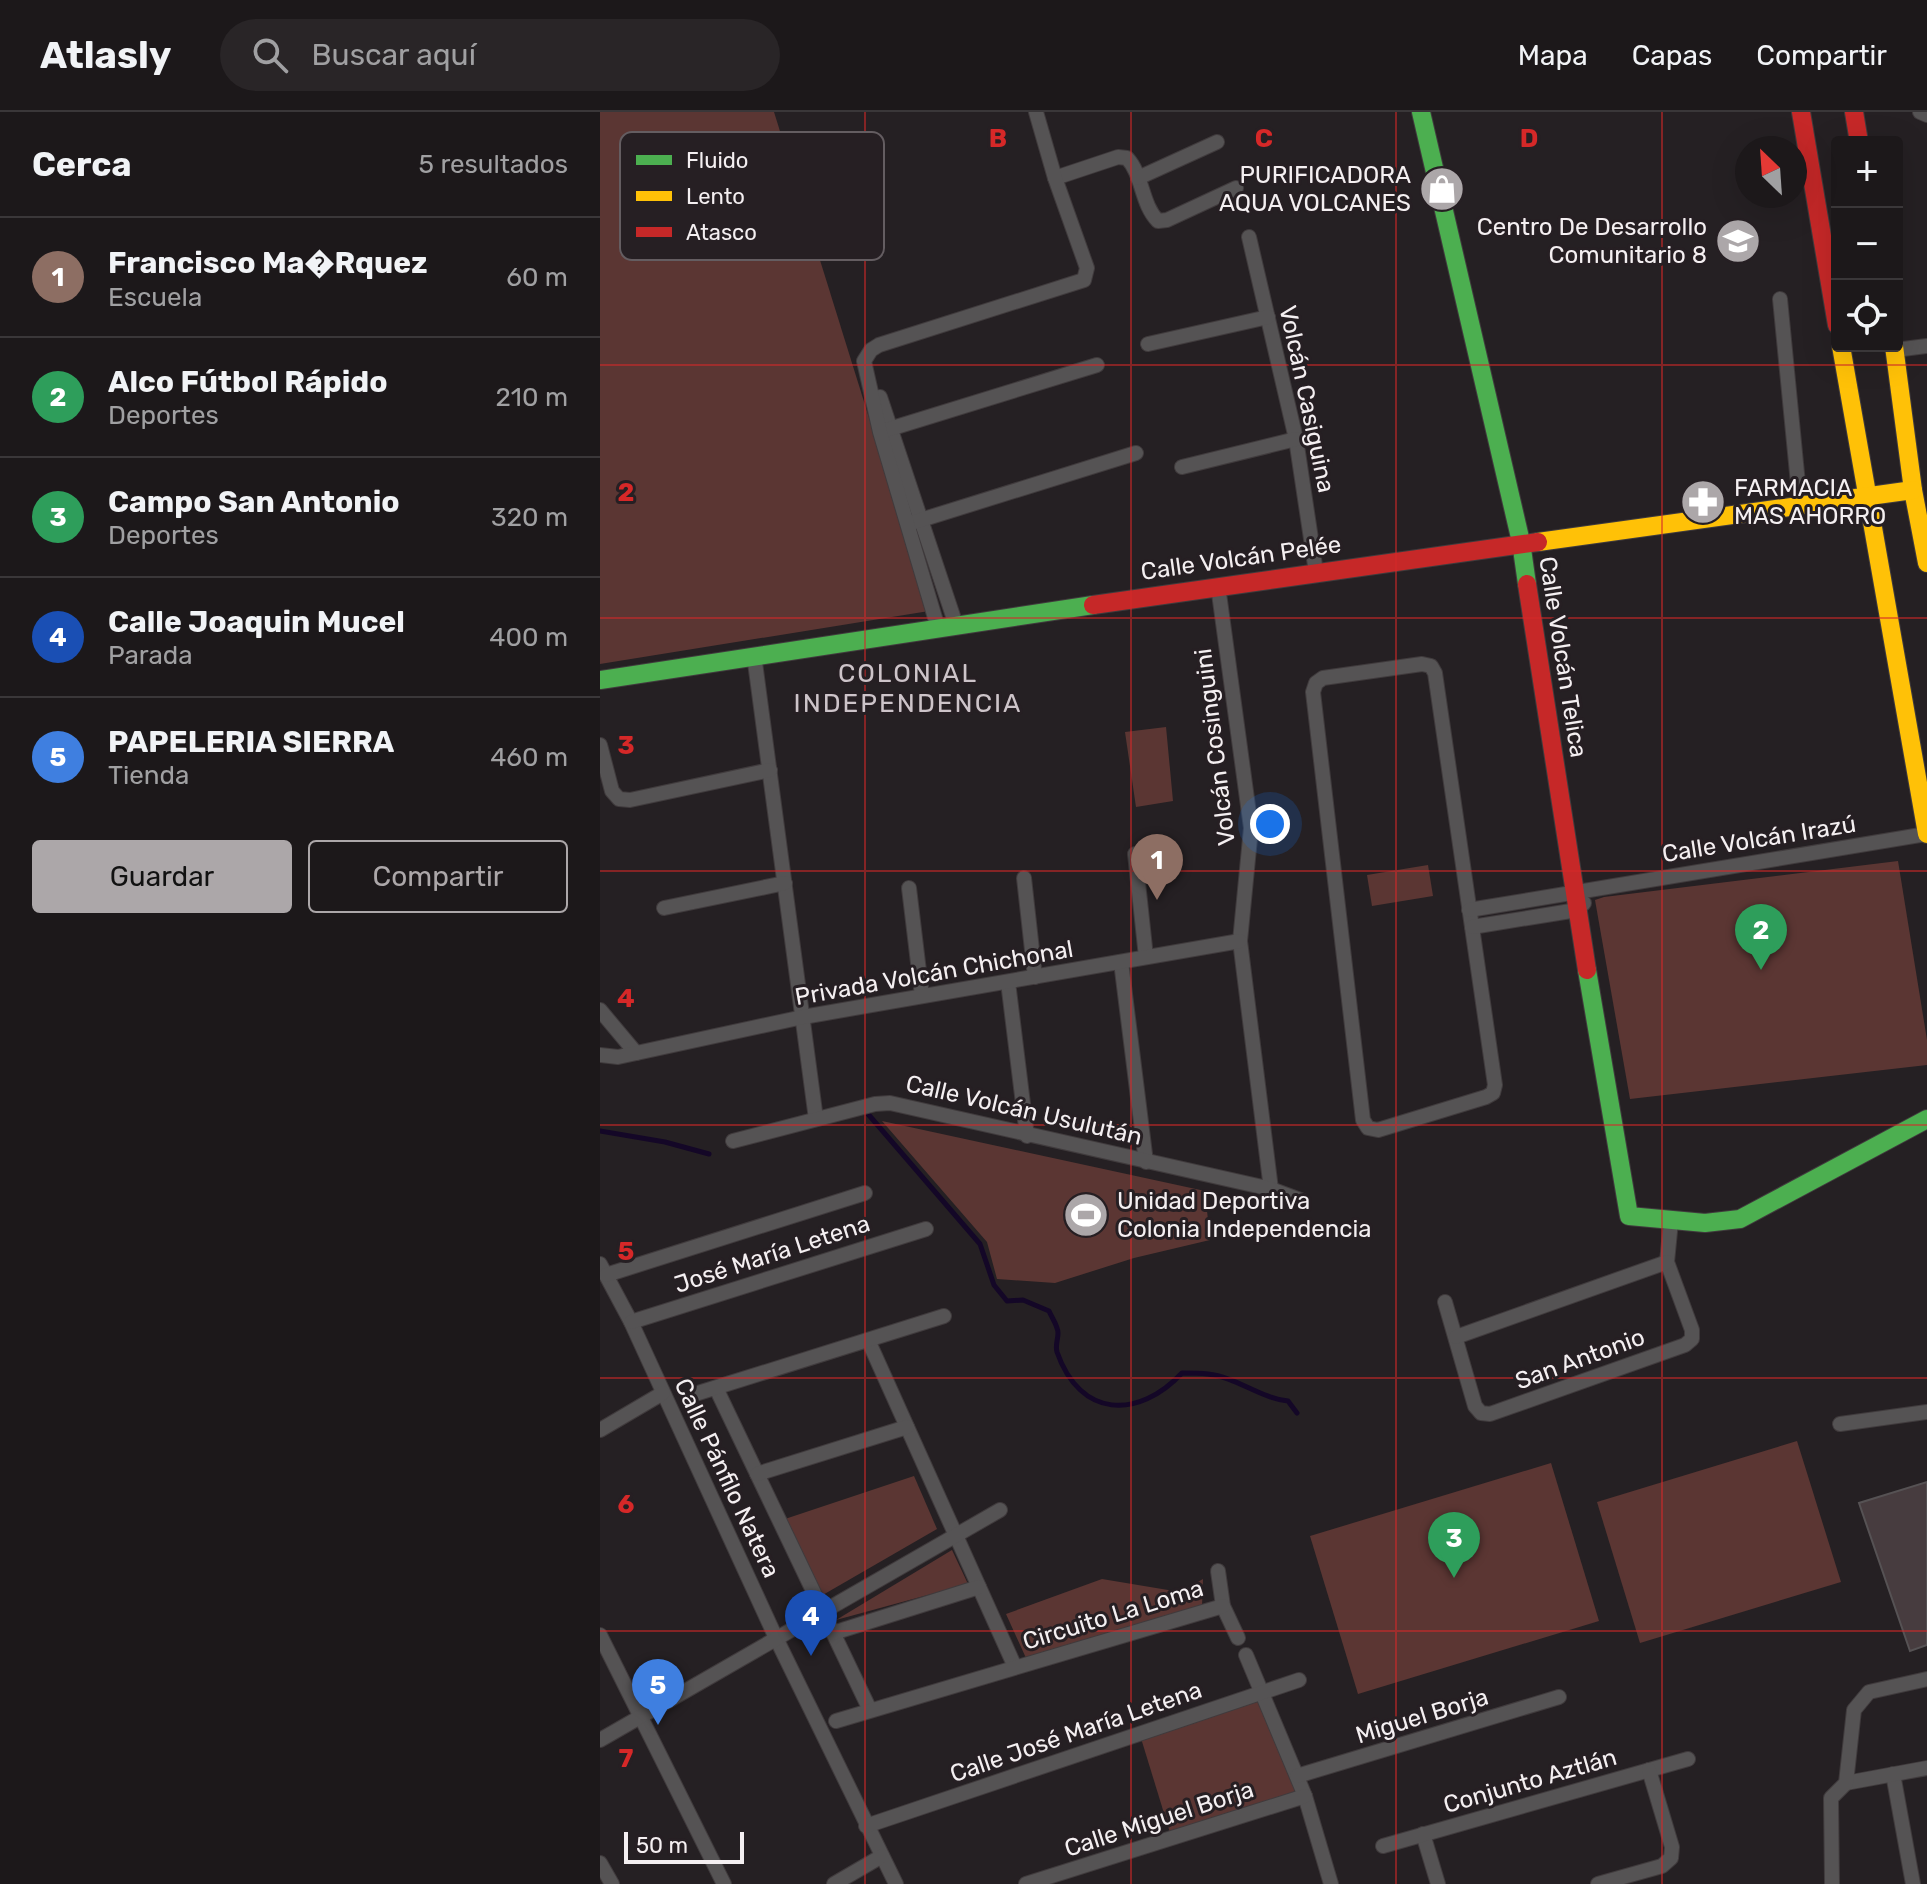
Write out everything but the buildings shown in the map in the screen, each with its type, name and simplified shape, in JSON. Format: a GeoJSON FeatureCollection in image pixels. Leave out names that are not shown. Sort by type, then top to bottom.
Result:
{"type":"FeatureCollection","features":[{"type":"Feature","properties":{"kind":"street"},"geometry":{"type":"LineString","coordinates":[[947,626],[885,431],[866,355],[879,345],[1084,280],[1087,268],[1055,178],[1036,112]]}},
{"type":"Feature","properties":{"kind":"street","name":"Calle Volcán Telica"},"geometry":{"type":"LineString","coordinates":[[1421,112],[1521,542],[1576,901],[1629,1216],[1671,1221]]}},
{"type":"Feature","properties":{"kind":"street"},"geometry":{"type":"LineString","coordinates":[[1801,112],[1831,290]]}},
{"type":"Feature","properties":{"kind":"street"},"geometry":{"type":"LineString","coordinates":[[1854,112],[1858,136]]}},
{"type":"Feature","properties":{"kind":"street"},"geometry":{"type":"LineString","coordinates":[[1920,112],[1927,115]]}},
{"type":"Feature","properties":{"kind":"street"},"geometry":{"type":"LineString","coordinates":[[1138,178],[1217,142]]}},
{"type":"Feature","properties":{"kind":"street"},"geometry":{"type":"LineString","coordinates":[[1055,178],[1118,157],[1127,158],[1133,164],[1151,214],[1158,221],[1167,220],[1236,188]]}},
{"type":"Feature","properties":{"kind":"street","name":"Volcán Casiguina"},"geometry":{"type":"LineString","coordinates":[[1249,237],[1296,439],[1316,572]]}},
{"type":"Feature","properties":{"kind":"street"},"geometry":{"type":"LineString","coordinates":[[1780,299],[1800,504]]}},
{"type":"Feature","properties":{"kind":"street"},"geometry":{"type":"LineString","coordinates":[[1148,344],[1268,317]]}},
{"type":"Feature","properties":{"kind":"street"},"geometry":{"type":"LineString","coordinates":[[1903,347],[1927,346]]}},
{"type":"Feature","properties":{"kind":"street"},"geometry":{"type":"LineString","coordinates":[[1842,352],[1927,834]]}},
{"type":"Feature","properties":{"kind":"street"},"geometry":{"type":"LineString","coordinates":[[1895,352],[1920,489],[1927,563]]}},
{"type":"Feature","properties":{"kind":"street"},"geometry":{"type":"LineString","coordinates":[[885,431],[1097,365]]}},
{"type":"Feature","properties":{"kind":"street"},"geometry":{"type":"LineString","coordinates":[[1182,467],[1296,439]]}},
{"type":"Feature","properties":{"kind":"street"},"geometry":{"type":"LineString","coordinates":[[914,523],[1136,453]]}},
{"type":"Feature","properties":{"kind":"street","name":"Calle Volcán Pelée"},"geometry":{"type":"LineString","coordinates":[[600,680],[1521,542],[1920,489]]}},
{"type":"Feature","properties":{"kind":"street","name":"Volcán Cosinguini"},"geometry":{"type":"LineString","coordinates":[[1218,586],[1251,828],[1240,941],[1271,1189]]}},
{"type":"Feature","properties":{"kind":"street"},"geometry":{"type":"LineString","coordinates":[[754,655],[816,1119]]}},
{"type":"Feature","properties":{"kind":"street"},"geometry":{"type":"LineString","coordinates":[[1422,664],[1431,666],[1435,673],[1469,910],[1495,1085],[1493,1093],[1378,1130],[1368,1128],[1363,1120],[1313,692],[1316,683],[1323,678],[1422,664]]}},
{"type":"Feature","properties":{"kind":"street"},"geometry":{"type":"LineString","coordinates":[[600,745],[603,771],[619,799],[630,800],[770,770]]}},
{"type":"Feature","properties":{"kind":"street","name":"Calle Volcán Irazú"},"geometry":{"type":"LineString","coordinates":[[1576,901],[1598,888],[1927,834]]}},
{"type":"Feature","properties":{"kind":"street"},"geometry":{"type":"LineString","coordinates":[[1135,854],[1146,957]]}},
{"type":"Feature","properties":{"kind":"street"},"geometry":{"type":"LineString","coordinates":[[1024,878],[1035,977]]}},
{"type":"Feature","properties":{"kind":"street"},"geometry":{"type":"LineString","coordinates":[[664,908],[785,883]]}},
{"type":"Feature","properties":{"kind":"street"},"geometry":{"type":"LineString","coordinates":[[909,888],[922,996]]}},
{"type":"Feature","properties":{"kind":"street"},"geometry":{"type":"LineString","coordinates":[[1469,910],[1493,905],[1576,901]]}},
{"type":"Feature","properties":{"kind":"street"},"geometry":{"type":"LineString","coordinates":[[1472,927],[1576,901]]}},
{"type":"Feature","properties":{"kind":"street"},"geometry":{"type":"LineString","coordinates":[[1493,905],[1496,923]]}},
{"type":"Feature","properties":{"kind":"street","name":"Privada Volcán Chichonal"},"geometry":{"type":"LineString","coordinates":[[600,1055],[618,1057],[803,1017],[1240,941]]}},
{"type":"Feature","properties":{"kind":"street"},"geometry":{"type":"LineString","coordinates":[[1121,962],[1146,1162]]}},
{"type":"Feature","properties":{"kind":"street"},"geometry":{"type":"LineString","coordinates":[[1008,982],[1027,1136]]}},
{"type":"Feature","properties":{"kind":"street"},"geometry":{"type":"LineString","coordinates":[[600,1010],[636,1053]]}},
{"type":"Feature","properties":{"kind":"street","name":"Calle Volcán Usulután"},"geometry":{"type":"LineString","coordinates":[[733,1141],[875,1104],[890,1103],[1271,1189],[1303,1201]]}},
{"type":"Feature","properties":{"kind":"street"},"geometry":{"type":"LineString","coordinates":[[1671,1221],[1705,1223],[1740,1219],[1927,1119]]}},
{"type":"Feature","properties":{"kind":"street"},"geometry":{"type":"LineString","coordinates":[[603,1269],[865,1193]]}},
{"type":"Feature","properties":{"kind":"street","name":"San Antonio"},"geometry":{"type":"LineString","coordinates":[[1445,1302],[1475,1406],[1481,1413],[1490,1414],[1685,1345],[1692,1339],[1692,1330],[1667,1262],[1671,1221]]}},
{"type":"Feature","properties":{"kind":"street","name":"José María Letena"},"geometry":{"type":"LineString","coordinates":[[631,1322],[926,1229]]}},
{"type":"Feature","properties":{"kind":"street"},"geometry":{"type":"LineString","coordinates":[[1456,1337],[1667,1262]]}},
{"type":"Feature","properties":{"kind":"street","name":"Calle Pánfilo Natera"},"geometry":{"type":"LineString","coordinates":[[603,1269],[631,1322],[776,1638],[896,1884]]}},
{"type":"Feature","properties":{"kind":"street"},"geometry":{"type":"LineString","coordinates":[[695,1394],[944,1316]]}},
{"type":"Feature","properties":{"kind":"street","name":"Circuito La Loma"},"geometry":{"type":"LineString","coordinates":[[868,1340],[1015,1667]]}},
{"type":"Feature","properties":{"kind":"street"},"geometry":{"type":"LineString","coordinates":[[716,1388],[870,1710]]}},
{"type":"Feature","properties":{"kind":"street"},"geometry":{"type":"LineString","coordinates":[[600,1430],[663,1393]]}},
{"type":"Feature","properties":{"kind":"street"},"geometry":{"type":"LineString","coordinates":[[1840,1424],[1927,1412]]}},
{"type":"Feature","properties":{"kind":"street"},"geometry":{"type":"LineString","coordinates":[[757,1474],[907,1427]]}},
{"type":"Feature","properties":{"kind":"street"},"geometry":{"type":"LineString","coordinates":[[600,1740],[1000,1510]]}},
{"type":"Feature","properties":{"kind":"street"},"geometry":{"type":"LineString","coordinates":[[1218,1571],[1223,1606],[1238,1638]]}},
{"type":"Feature","properties":{"kind":"street"},"geometry":{"type":"LineString","coordinates":[[833,1633],[979,1587]]}},
{"type":"Feature","properties":{"kind":"street","name":"Circuito La Loma"},"geometry":{"type":"LineString","coordinates":[[836,1721],[1223,1606]]}},
{"type":"Feature","properties":{"kind":"street"},"geometry":{"type":"LineString","coordinates":[[600,1635],[724,1884]]}},
{"type":"Feature","properties":{"kind":"street"},"geometry":{"type":"LineString","coordinates":[[1246,1655],[1305,1796],[1331,1884]]}},
{"type":"Feature","properties":{"kind":"street"},"geometry":{"type":"LineString","coordinates":[[1846,1783],[1854,1710],[1869,1692],[1927,1679]]}},
{"type":"Feature","properties":{"kind":"street","name":"Calle José María Letena"},"geometry":{"type":"LineString","coordinates":[[866,1826],[1299,1680]]}},
{"type":"Feature","properties":{"kind":"street","name":"Miguel Borja"},"geometry":{"type":"LineString","coordinates":[[1297,1776],[1559,1697]]}},
{"type":"Feature","properties":{"kind":"street","name":"Conjunto Aztlán"},"geometry":{"type":"LineString","coordinates":[[1383,1846],[1688,1759]]}},
{"type":"Feature","properties":{"kind":"street"},"geometry":{"type":"LineString","coordinates":[[1843,1884],[1830,1884],[1831,1798],[1846,1783],[1927,1768]]}},
{"type":"Feature","properties":{"kind":"street","name":"Conjunto Aztlán"},"geometry":{"type":"LineString","coordinates":[[1598,1884],[1662,1866],[1671,1858],[1672,1847],[1649,1770]]}},
{"type":"Feature","properties":{"kind":"street"},"geometry":{"type":"LineString","coordinates":[[1893,1774],[1913,1884],[1927,1882]]}},
{"type":"Feature","properties":{"kind":"street","name":"Calle Miguel Borja"},"geometry":{"type":"LineString","coordinates":[[1026,1884],[1305,1796]]}},
{"type":"Feature","properties":{"kind":"street","name":"Conjunto Aztlán"},"geometry":{"type":"LineString","coordinates":[[1423,1834],[1438,1884]]}},
{"type":"Feature","properties":{"kind":"street"},"geometry":{"type":"LineString","coordinates":[[834,1884],[882,1856]]}},
{"type":"Feature","properties":{"kind":"street"},"geometry":{"type":"LineString","coordinates":[[600,1863],[612,1884]]}},
{"type":"Feature","properties":{"kind":"shaded area"},"geometry":{"type":"Polygon","coordinates":[[[600,112],[774,112],[780,132],[620,132],[620,260],[820,260],[929,611],[600,664],[600,112]]]}},
{"type":"Feature","properties":{"kind":"shaded area"},"geometry":{"type":"Polygon","coordinates":[[[1166,727],[1173,801],[1136,807],[1125,732],[1166,727]]]}},
{"type":"Feature","properties":{"kind":"shaded area"},"geometry":{"type":"Polygon","coordinates":[[[1898,861],[1927,1040],[1927,1065],[1630,1099],[1595,900],[1898,861]]]}},
{"type":"Feature","properties":{"kind":"shaded area"},"geometry":{"type":"Polygon","coordinates":[[[1428,865],[1433,896],[1372,906],[1367,875],[1428,865]]]}},
{"type":"Feature","properties":{"kind":"shaded area","name":"Unidad Deportiva Colonia Independencia"},"geometry":{"type":"Polygon","coordinates":[[[882,1121],[1205,1191],[1210,1240],[1134,1258],[1055,1283],[997,1279],[987,1242],[882,1121]]]}},
{"type":"Feature","properties":{"kind":"shaded area"},"geometry":{"type":"Polygon","coordinates":[[[1797,1441],[1841,1582],[1640,1643],[1597,1502],[1797,1441]]]}},
{"type":"Feature","properties":{"kind":"shaded area"},"geometry":{"type":"Polygon","coordinates":[[[1551,1463],[1599,1621],[1358,1694],[1310,1536],[1551,1463]]]}},
{"type":"Feature","properties":{"kind":"shaded area"},"geometry":{"type":"Polygon","coordinates":[[[914,1476],[937,1529],[821,1596],[785,1519],[914,1476]]]}},
{"type":"Feature","properties":{"kind":"shaded area"},"geometry":{"type":"Polygon","coordinates":[[[952,1550],[968,1584],[836,1620],[952,1550]]]}},
{"type":"Feature","properties":{"kind":"shaded area"},"geometry":{"type":"Polygon","coordinates":[[[1102,1579],[1180,1592],[1203,1579],[1202,1606],[1026,1658],[1006,1614],[1102,1579]]]}},
{"type":"Feature","properties":{"kind":"shaded area"},"geometry":{"type":"Polygon","coordinates":[[[1260,1696],[1303,1793],[1171,1836],[1140,1735],[1260,1696]]]}},
{"type":"Feature","properties":{"kind":"waterway"},"geometry":{"type":"LineString","coordinates":[[868,1114],[980,1244],[994,1285],[1007,1301],[1023,1300],[1049,1311],[1058,1330],[1057,1352],[1067,1374],[1080,1390],[1095,1400],[1112,1405],[1129,1404],[1147,1399],[1182,1373],[1208,1374],[1288,1401],[1297,1413]]}},
{"type":"Feature","properties":{"kind":"waterway"},"geometry":{"type":"LineString","coordinates":[[600,1131],[665,1142],[709,1154]]}},
{"type":"Feature","properties":{"kind":"traffic: fast"},"geometry":{"type":"LineString","coordinates":[[1421,112],[1521,542],[1527,584]]}},
{"type":"Feature","properties":{"kind":"traffic: fast"},"geometry":{"type":"LineString","coordinates":[[600,680],[1093,605]]}},
{"type":"Feature","properties":{"kind":"traffic: fast"},"geometry":{"type":"LineString","coordinates":[[1587,970],[1629,1216],[1705,1223],[1740,1219],[1927,1119]]}},
{"type":"Feature","properties":{"kind":"traffic: slow"},"geometry":{"type":"LineString","coordinates":[[1842,352],[1927,834]]}},
{"type":"Feature","properties":{"kind":"traffic: slow"},"geometry":{"type":"LineString","coordinates":[[1895,352],[1913,490],[1927,563]]}},
{"type":"Feature","properties":{"kind":"traffic: slow"},"geometry":{"type":"LineString","coordinates":[[1538,542],[1913,490]]}},
{"type":"Feature","properties":{"kind":"traffic: jam"},"geometry":{"type":"LineString","coordinates":[[1801,112],[1831,290]]}},
{"type":"Feature","properties":{"kind":"traffic: jam"},"geometry":{"type":"LineString","coordinates":[[1854,112],[1858,136]]}},
{"type":"Feature","properties":{"kind":"traffic: jam"},"geometry":{"type":"LineString","coordinates":[[1093,605],[1538,542]]}},
{"type":"Feature","properties":{"kind":"traffic: jam"},"geometry":{"type":"LineString","coordinates":[[1527,584],[1587,970]]}},
{"type":"Feature","properties":{"kind":"place","name":"PURIFICADORA AQUA VOLCANES"},"geometry":{"type":"Point","coordinates":[1442,189]}},
{"type":"Feature","properties":{"kind":"place","name":"Centro De Desarrollo Comunitario 8"},"geometry":{"type":"Point","coordinates":[1738,241]}},
{"type":"Feature","properties":{"kind":"place","name":"FARMACIA MAS AHORRO"},"geometry":{"type":"Point","coordinates":[1703,502]}},
{"type":"Feature","properties":{"kind":"place","name":"Francisco Ma�Rquez"},"geometry":{"type":"Point","coordinates":[1157,900]}},
{"type":"Feature","properties":{"kind":"place","name":"Alco Fútbol Rápido"},"geometry":{"type":"Point","coordinates":[1761,970]}},
{"type":"Feature","properties":{"kind":"place","name":"Unidad Deportiva Colonia Independencia"},"geometry":{"type":"Point","coordinates":[1086,1215]}},
{"type":"Feature","properties":{"kind":"place","name":"Campo San Antonio"},"geometry":{"type":"Point","coordinates":[1454,1578]}},
{"type":"Feature","properties":{"kind":"place","name":"Calle Joaquin Mucel"},"geometry":{"type":"Point","coordinates":[811,1656]}},
{"type":"Feature","properties":{"kind":"place","name":"PAPELERIA SIERRA"},"geometry":{"type":"Point","coordinates":[658,1725]}},
{"type":"Feature","properties":{"kind":"district","name":"COLONIAL INDEPENDENCIA"},"geometry":{"type":"Point","coordinates":[908,688]}}]}
